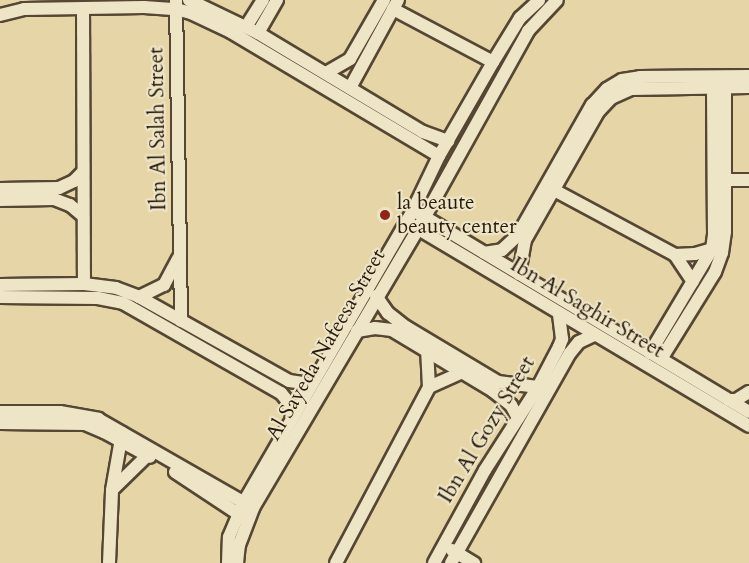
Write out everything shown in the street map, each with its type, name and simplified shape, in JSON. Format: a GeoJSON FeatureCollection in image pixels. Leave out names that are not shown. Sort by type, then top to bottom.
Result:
{"type":"FeatureCollection","features":[{"type":"Feature","properties":{"kind":"street"},"geometry":{"type":"LineString","coordinates":[[189,0],[258,33],[423,132],[448,141]]}},
{"type":"Feature","properties":{"kind":"street"},"geometry":{"type":"LineString","coordinates":[[246,27],[263,0]]}},
{"type":"Feature","properties":{"kind":"street"},"geometry":{"type":"LineString","coordinates":[[258,33],[277,0]]}},
{"type":"Feature","properties":{"kind":"street","name":"Al Sayeda Nafeesa Street"},"geometry":{"type":"LineString","coordinates":[[237,563],[246,511],[292,416],[413,210],[448,141],[493,62],[520,18],[538,0]]}},
{"type":"Feature","properties":{"kind":"street","name":"Al Sayeda Nafeesa Street"},"geometry":{"type":"LineString","coordinates":[[228,563],[229,537],[357,332],[376,296],[418,229],[528,31],[557,0]]}},
{"type":"Feature","properties":{"kind":"street"},"geometry":{"type":"LineString","coordinates":[[326,74],[350,59],[392,3]]}},
{"type":"Feature","properties":{"kind":"street"},"geometry":{"type":"LineString","coordinates":[[392,3],[493,62]]}},
{"type":"Feature","properties":{"kind":"street"},"geometry":{"type":"LineString","coordinates":[[350,88],[392,3]]}},
{"type":"Feature","properties":{"kind":"street"},"geometry":{"type":"LineString","coordinates":[[0,15],[24,9],[176,4],[231,32],[440,156]]}},
{"type":"Feature","properties":{"kind":"street","name":"Ibn Al Salah Street"},"geometry":{"type":"LineString","coordinates":[[176,4],[181,321]]}},
{"type":"Feature","properties":{"kind":"street"},"geometry":{"type":"LineString","coordinates":[[82,8],[84,284]]}},
{"type":"Feature","properties":{"kind":"street"},"geometry":{"type":"LineString","coordinates":[[484,253],[502,250],[522,238],[554,190],[598,112],[611,98],[631,89],[719,82],[749,76]]}},
{"type":"Feature","properties":{"kind":"street"},"geometry":{"type":"LineString","coordinates":[[519,274],[522,238],[592,105],[607,89],[631,78],[719,82],[749,87]]}},
{"type":"Feature","properties":{"kind":"street"},"geometry":{"type":"LineString","coordinates":[[701,278],[719,263],[724,242],[724,180],[719,82]]}},
{"type":"Feature","properties":{"kind":"street"},"geometry":{"type":"LineString","coordinates":[[655,356],[701,278],[712,249],[719,82]]}},
{"type":"Feature","properties":{"kind":"street"},"geometry":{"type":"LineString","coordinates":[[0,189],[63,187],[83,172]]}},
{"type":"Feature","properties":{"kind":"street"},"geometry":{"type":"LineString","coordinates":[[724,180],[749,180]]}},
{"type":"Feature","properties":{"kind":"street"},"geometry":{"type":"LineString","coordinates":[[554,190],[675,255],[701,278]]}},
{"type":"Feature","properties":{"kind":"street"},"geometry":{"type":"LineString","coordinates":[[0,200],[59,201],[70,205],[83,216]]}},
{"type":"Feature","properties":{"kind":"street","name":"Ibn Al Saghir Street"},"geometry":{"type":"LineString","coordinates":[[413,210],[749,412]]}},
{"type":"Feature","properties":{"kind":"street","name":"Ibn Al Saghir Street"},"geometry":{"type":"LineString","coordinates":[[406,222],[749,426]]}},
{"type":"Feature","properties":{"kind":"street"},"geometry":{"type":"LineString","coordinates":[[675,255],[695,254],[712,249]]}},
{"type":"Feature","properties":{"kind":"street","name":"Ibn Al Salah Street"},"geometry":{"type":"LineString","coordinates":[[139,297],[164,285],[179,258]]}},
{"type":"Feature","properties":{"kind":"street"},"geometry":{"type":"LineString","coordinates":[[0,285],[110,286],[139,297],[289,381],[310,384]]}},
{"type":"Feature","properties":{"kind":"street"},"geometry":{"type":"LineString","coordinates":[[376,296],[404,331],[427,351],[462,372],[496,386],[538,387]]}},
{"type":"Feature","properties":{"kind":"street"},"geometry":{"type":"LineString","coordinates":[[0,297],[98,298],[123,303],[280,393],[290,404],[292,416]]}},
{"type":"Feature","properties":{"kind":"street","name":"Ibn Al Gozy Street"},"geometry":{"type":"LineString","coordinates":[[434,563],[442,545],[538,387],[562,339],[559,315]]}},
{"type":"Feature","properties":{"kind":"street"},"geometry":{"type":"LineString","coordinates":[[357,332],[387,329],[404,331],[496,386],[518,418]]}},
{"type":"Feature","properties":{"kind":"street","name":"Ibn Al Gozy Street"},"geometry":{"type":"LineString","coordinates":[[454,558],[570,353],[579,342],[594,335]]}},
{"type":"Feature","properties":{"kind":"street"},"geometry":{"type":"LineString","coordinates":[[336,563],[429,387],[427,351]]}},
{"type":"Feature","properties":{"kind":"street"},"geometry":{"type":"LineString","coordinates":[[429,387],[462,372]]}},
{"type":"Feature","properties":{"kind":"street"},"geometry":{"type":"LineString","coordinates":[[729,400],[744,397],[749,392]]}},
{"type":"Feature","properties":{"kind":"street"},"geometry":{"type":"LineString","coordinates":[[0,412],[54,411],[86,420],[121,436],[246,511]]}},
{"type":"Feature","properties":{"kind":"street"},"geometry":{"type":"LineString","coordinates":[[0,423],[86,420]]}},
{"type":"Feature","properties":{"kind":"street"},"geometry":{"type":"LineString","coordinates":[[110,563],[112,490],[121,436]]}},
{"type":"Feature","properties":{"kind":"street"},"geometry":{"type":"LineString","coordinates":[[112,490],[150,453]]}},
{"type":"Feature","properties":{"kind":"street"},"geometry":{"type":"LineString","coordinates":[[442,545],[454,558],[474,563]]}},
{"type":"Feature","properties":{"kind":"place","name":"la beaute beauty center"},"geometry":{"type":"Point","coordinates":[385,215]}}]}
